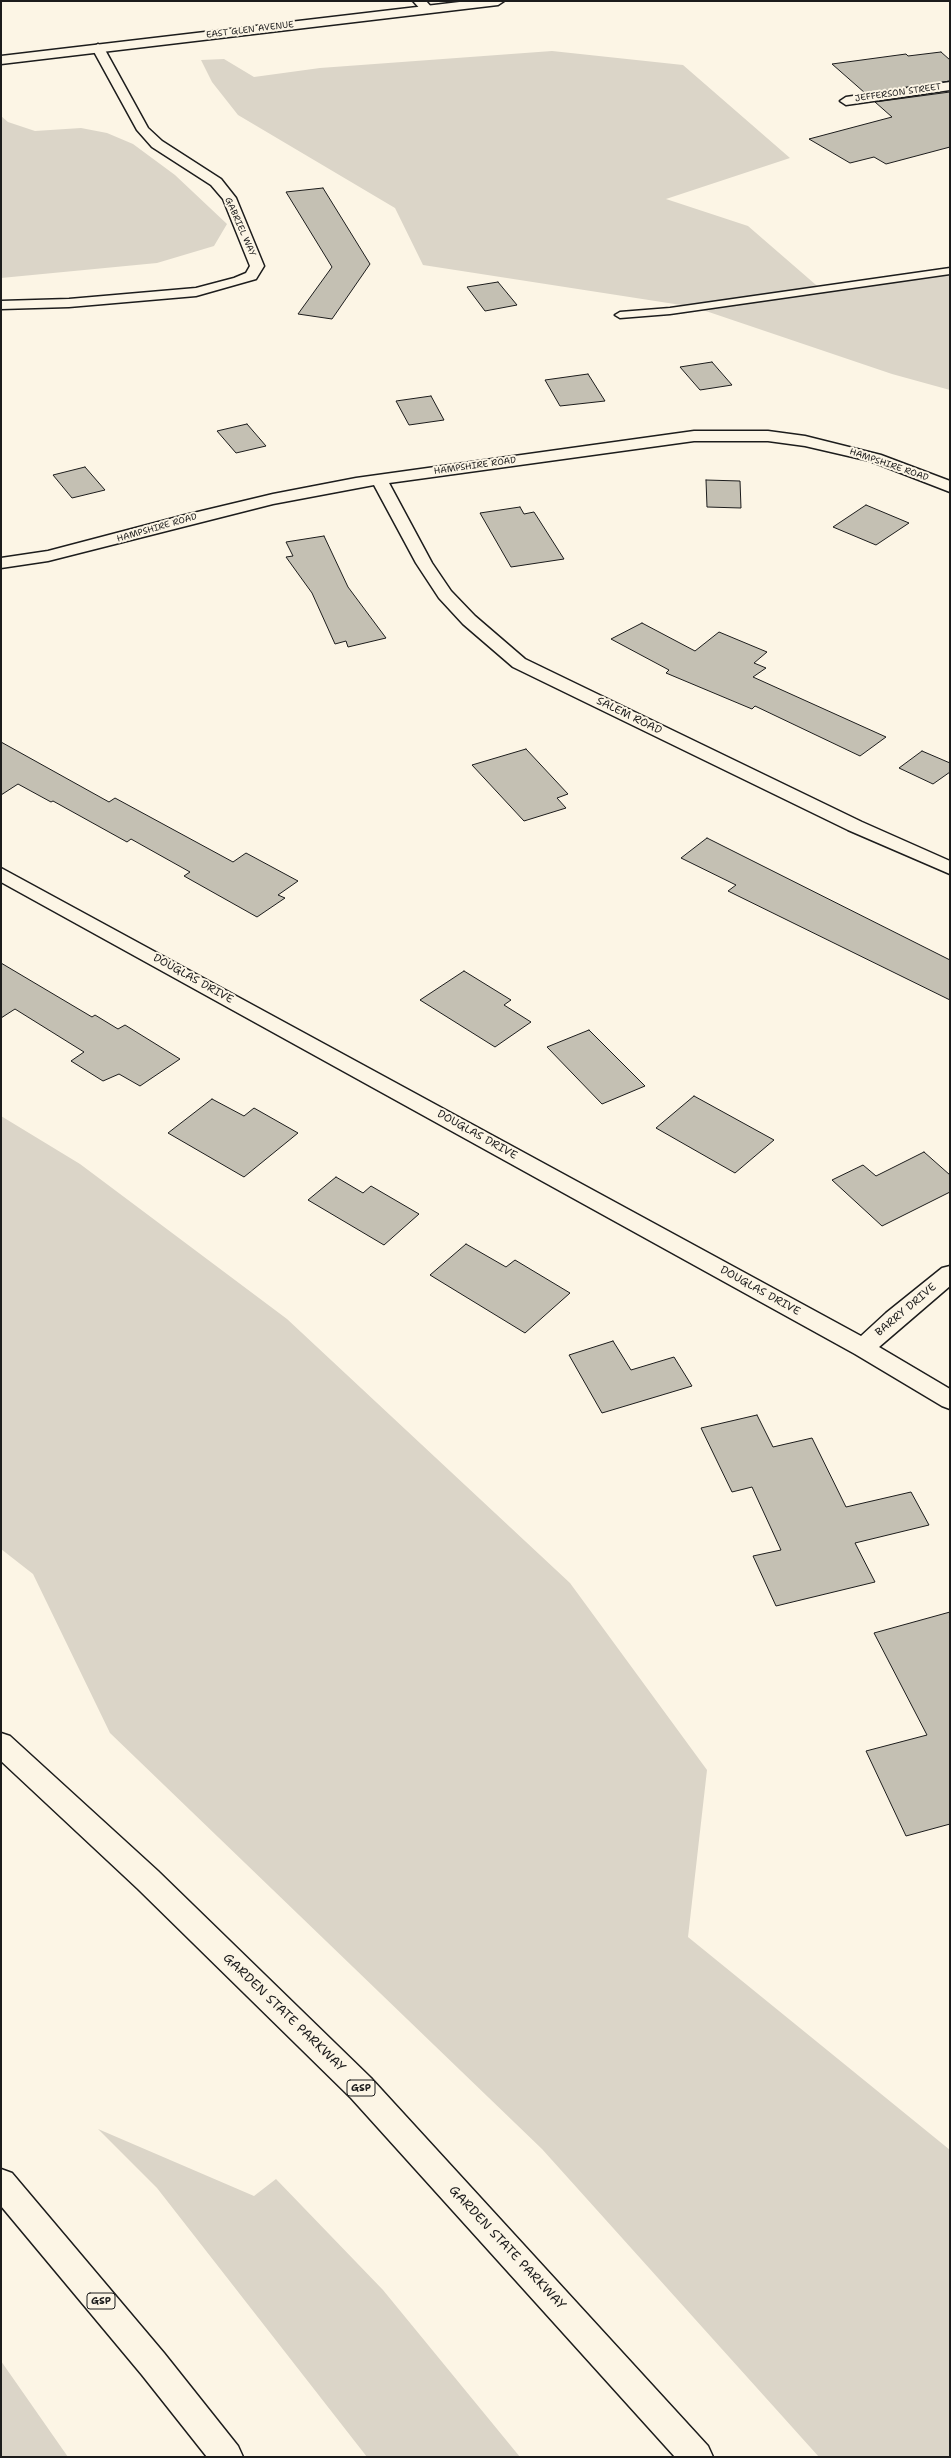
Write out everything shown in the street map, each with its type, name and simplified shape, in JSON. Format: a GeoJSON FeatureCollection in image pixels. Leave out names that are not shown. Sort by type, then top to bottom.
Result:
{"type":"FeatureCollection","features":[{"type":"Feature","properties":{"kind":"main road","name":"EAST GLEN AVENUE"},"geometry":{"type":"LineString","coordinates":[[1,60],[423,5],[498,1]]}},
{"type":"Feature","properties":{"kind":"main road","name":"GABRIEL WAY"},"geometry":{"type":"LineString","coordinates":[[1,305],[69,303],[196,292],[239,282],[251,276],[257,266],[228,198],[216,182],[157,144],[143,130],[98,48]]}},
{"type":"Feature","properties":{"kind":"main road","name":"JEFFERSON STREET"},"geometry":{"type":"LineString","coordinates":[[846,101],[950,86]]}},
{"type":"Feature","properties":{"kind":"main road","name":"HAMPSHIRE ROAD"},"geometry":{"type":"LineString","coordinates":[[1,563],[48,556],[102,543],[191,518],[273,499],[379,480],[661,440],[730,435],[768,436],[841,448],[875,458],[950,487]]}},
{"type":"Feature","properties":{"kind":"main road","name":"SALEM ROAD"},"geometry":{"type":"LineString","coordinates":[[379,480],[424,563],[445,594],[469,620],[519,663],[855,826],[950,868]]}},
{"type":"Feature","properties":{"kind":"main road","name":"DOUGLAS DRIVE"},"geometry":{"type":"LineString","coordinates":[[1,874],[864,1348],[950,1400]]}},
{"type":"Feature","properties":{"kind":"main road","name":"BARRY DRIVE"},"geometry":{"type":"LineString","coordinates":[[864,1348],[894,1319],[950,1274]]}},
{"type":"Feature","properties":{"kind":"main road","name":"GARDEN STATE PARKWAY"},"geometry":{"type":"LineString","coordinates":[[1,1744],[148,1880],[361,2088],[697,2457]]}},
{"type":"Feature","properties":{"kind":"main road","name":"GSP"},"geometry":{"type":"LineString","coordinates":[[1,2183],[148,2358],[227,2457]]}},
{"type":"Feature","properties":{"kind":"lane"},"geometry":{"type":"LineString","coordinates":[[620,314],[670,311],[950,271]]}},
{"type":"Feature","properties":{"kind":"shaded area"},"geometry":{"type":"Polygon","coordinates":[[[552,51],[683,65],[790,158],[666,199],[748,226],[823,291],[950,272],[950,390],[892,374],[694,307],[423,265],[395,208],[238,115],[212,82],[201,60],[224,59],[254,77],[320,68],[552,51]]]}},
{"type":"Feature","properties":{"kind":"shaded area"},"geometry":{"type":"Polygon","coordinates":[[[1,116],[8,122],[35,131],[81,128],[107,133],[133,144],[175,175],[227,224],[214,246],[157,263],[1,278],[1,116]]]}},
{"type":"Feature","properties":{"kind":"shaded area"},"geometry":{"type":"Polygon","coordinates":[[[1,1116],[80,1164],[287,1319],[570,1583],[707,1770],[688,1937],[950,2150],[950,2457],[819,2457],[542,2149],[110,1733],[33,1574],[1,1549],[1,1116]]]}},
{"type":"Feature","properties":{"kind":"shaded area"},"geometry":{"type":"Polygon","coordinates":[[[98,2129],[254,2196],[276,2179],[383,2290],[520,2457],[367,2457],[157,2188],[98,2129]]]}},
{"type":"Feature","properties":{"kind":"shaded area"},"geometry":{"type":"Polygon","coordinates":[[[1,2361],[68,2457],[1,2457],[1,2361]]]}},
{"type":"Feature","properties":{"kind":"building"},"geometry":{"type":"Polygon","coordinates":[[[941,52],[950,60],[950,81],[865,93],[832,64],[906,54],[908,56],[941,52]]]}},
{"type":"Feature","properties":{"kind":"building"},"geometry":{"type":"Polygon","coordinates":[[[950,92],[950,147],[886,164],[874,157],[850,163],[809,139],[892,117],[875,102],[950,92]]]}},
{"type":"Feature","properties":{"kind":"building"},"geometry":{"type":"Polygon","coordinates":[[[323,188],[370,264],[332,319],[298,314],[332,267],[286,192],[323,188]]]}},
{"type":"Feature","properties":{"kind":"building"},"geometry":{"type":"Polygon","coordinates":[[[498,282],[517,305],[485,311],[467,287],[498,282]]]}},
{"type":"Feature","properties":{"kind":"building"},"geometry":{"type":"Polygon","coordinates":[[[712,362],[732,385],[700,390],[680,367],[712,362]]]}},
{"type":"Feature","properties":{"kind":"building"},"geometry":{"type":"Polygon","coordinates":[[[588,374],[605,401],[560,406],[545,380],[588,374]]]}},
{"type":"Feature","properties":{"kind":"building"},"geometry":{"type":"Polygon","coordinates":[[[431,396],[444,420],[409,425],[396,401],[431,396]]]}},
{"type":"Feature","properties":{"kind":"building"},"geometry":{"type":"Polygon","coordinates":[[[247,424],[266,446],[236,453],[217,431],[247,424]]]}},
{"type":"Feature","properties":{"kind":"building"},"geometry":{"type":"Polygon","coordinates":[[[85,467],[105,490],[72,498],[53,475],[85,467]]]}},
{"type":"Feature","properties":{"kind":"building"},"geometry":{"type":"Polygon","coordinates":[[[706,480],[740,481],[741,508],[707,507],[706,480]]]}},
{"type":"Feature","properties":{"kind":"building"},"geometry":{"type":"Polygon","coordinates":[[[866,505],[909,523],[876,545],[833,527],[866,505]]]}},
{"type":"Feature","properties":{"kind":"building"},"geometry":{"type":"Polygon","coordinates":[[[520,507],[524,514],[534,512],[564,559],[511,567],[480,513],[520,507]]]}},
{"type":"Feature","properties":{"kind":"building"},"geometry":{"type":"Polygon","coordinates":[[[324,536],[348,587],[386,638],[348,647],[346,641],[335,644],[312,593],[286,557],[293,556],[286,542],[324,536]]]}},
{"type":"Feature","properties":{"kind":"building"},"geometry":{"type":"Polygon","coordinates":[[[642,623],[695,651],[719,632],[767,652],[754,663],[766,668],[753,677],[886,737],[860,756],[755,706],[752,709],[666,673],[669,670],[611,639],[642,623]]]}},
{"type":"Feature","properties":{"kind":"building"},"geometry":{"type":"Polygon","coordinates":[[[1,742],[109,802],[115,798],[233,862],[246,853],[298,881],[278,895],[285,898],[257,917],[184,876],[190,872],[131,839],[127,842],[53,801],[51,802],[18,784],[1,795],[1,742]]]}},
{"type":"Feature","properties":{"kind":"building"},"geometry":{"type":"Polygon","coordinates":[[[526,749],[568,794],[557,798],[566,808],[524,821],[472,765],[526,749]]]}},
{"type":"Feature","properties":{"kind":"building"},"geometry":{"type":"Polygon","coordinates":[[[922,751],[950,763],[950,772],[933,784],[899,768],[922,751]]]}},
{"type":"Feature","properties":{"kind":"building"},"geometry":{"type":"Polygon","coordinates":[[[707,838],[950,960],[950,1000],[728,891],[736,885],[681,858],[707,838]]]}},
{"type":"Feature","properties":{"kind":"building"},"geometry":{"type":"Polygon","coordinates":[[[1,963],[92,1017],[95,1015],[118,1029],[125,1025],[180,1059],[140,1086],[119,1074],[103,1081],[71,1061],[84,1052],[15,1009],[1,1018],[1,963]]]}},
{"type":"Feature","properties":{"kind":"building"},"geometry":{"type":"Polygon","coordinates":[[[464,971],[511,1000],[504,1005],[531,1022],[495,1047],[420,1000],[464,971]]]}},
{"type":"Feature","properties":{"kind":"building"},"geometry":{"type":"Polygon","coordinates":[[[589,1030],[645,1086],[602,1104],[547,1047],[589,1030]]]}},
{"type":"Feature","properties":{"kind":"building"},"geometry":{"type":"Polygon","coordinates":[[[694,1096],[774,1140],[735,1173],[656,1128],[694,1096]]]}},
{"type":"Feature","properties":{"kind":"building"},"geometry":{"type":"Polygon","coordinates":[[[212,1099],[244,1116],[254,1108],[298,1133],[244,1177],[168,1133],[212,1099]]]}},
{"type":"Feature","properties":{"kind":"building"},"geometry":{"type":"Polygon","coordinates":[[[924,1152],[950,1175],[950,1192],[882,1226],[832,1180],[863,1165],[876,1176],[924,1152]]]}},
{"type":"Feature","properties":{"kind":"building"},"geometry":{"type":"Polygon","coordinates":[[[336,1177],[363,1193],[371,1186],[419,1214],[384,1245],[308,1200],[336,1177]]]}},
{"type":"Feature","properties":{"kind":"building"},"geometry":{"type":"Polygon","coordinates":[[[466,1244],[506,1267],[515,1260],[570,1293],[525,1333],[430,1275],[466,1244]]]}},
{"type":"Feature","properties":{"kind":"building"},"geometry":{"type":"Polygon","coordinates":[[[613,1341],[631,1370],[674,1357],[692,1386],[602,1413],[569,1355],[613,1341]]]}},
{"type":"Feature","properties":{"kind":"building"},"geometry":{"type":"Polygon","coordinates":[[[757,1415],[773,1447],[812,1438],[846,1507],[911,1492],[929,1525],[855,1543],[875,1582],[776,1606],[753,1556],[781,1550],[752,1487],[732,1492],[701,1428],[757,1415]]]}},
{"type":"Feature","properties":{"kind":"building"},"geometry":{"type":"Polygon","coordinates":[[[950,1612],[950,1824],[906,1836],[866,1751],[927,1735],[874,1633],[950,1612]]]}}]}
